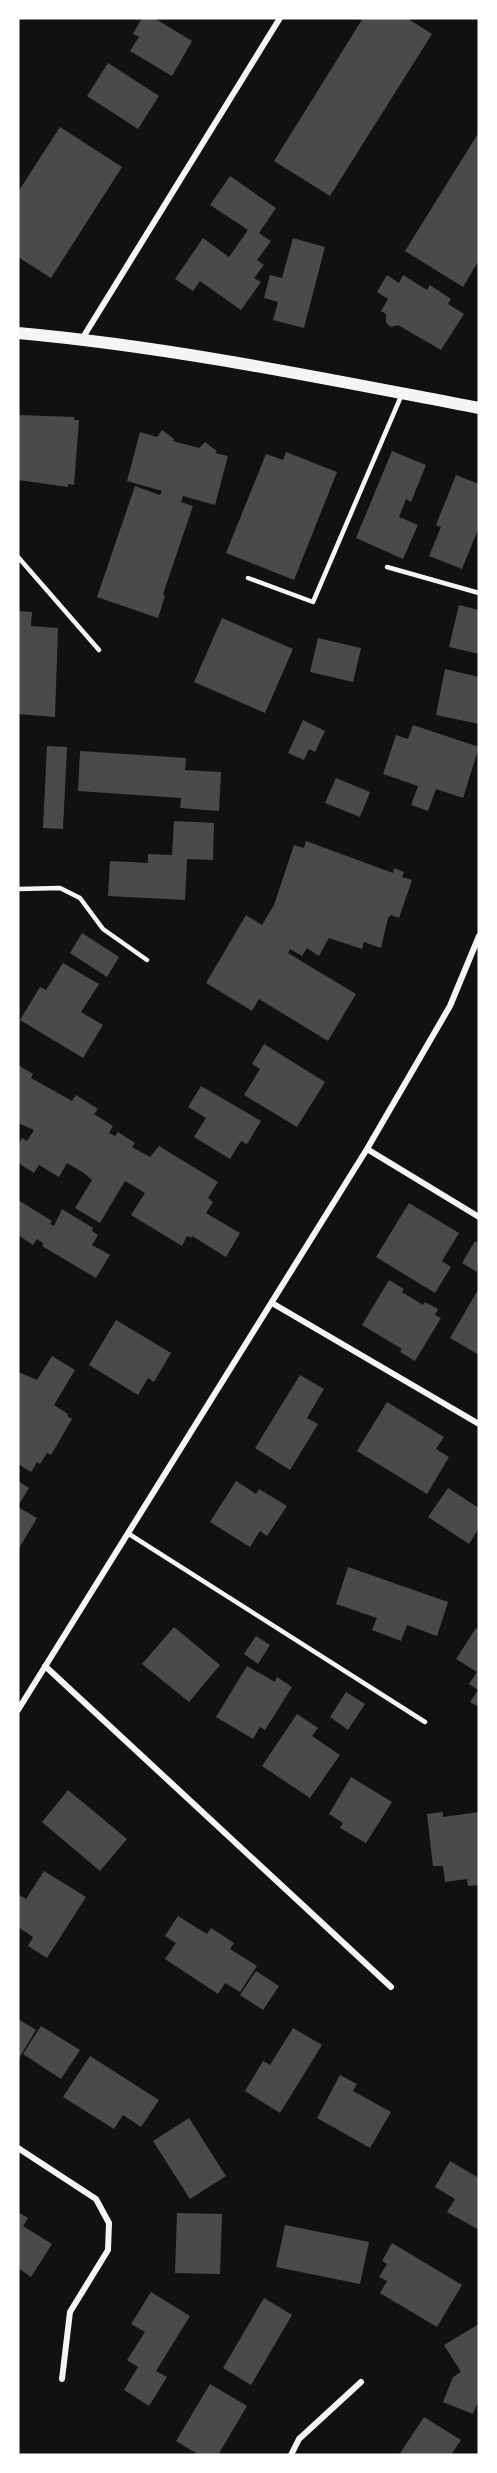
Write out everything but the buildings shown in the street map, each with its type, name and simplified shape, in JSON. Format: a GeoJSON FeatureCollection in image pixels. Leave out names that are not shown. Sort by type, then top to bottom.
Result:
{"type":"FeatureCollection","features":[{"type":"Feature","properties":{"kind":"main road"},"geometry":{"type":"LineString","coordinates":[[18,333],[82,339],[479,408]]}},
{"type":"Feature","properties":{"kind":"street"},"geometry":{"type":"LineString","coordinates":[[82,339],[280,18]]}},
{"type":"Feature","properties":{"kind":"street"},"geometry":{"type":"LineString","coordinates":[[18,1710],[367,1149],[450,1006],[479,936]]}},
{"type":"Feature","properties":{"kind":"street"},"geometry":{"type":"LineString","coordinates":[[367,1149],[479,1217]]}},
{"type":"Feature","properties":{"kind":"street"},"geometry":{"type":"LineString","coordinates":[[272,1303],[479,1424]]}},
{"type":"Feature","properties":{"kind":"street"},"geometry":{"type":"LineString","coordinates":[[45,1666],[391,1987]]}},
{"type":"Feature","properties":{"kind":"street"},"geometry":{"type":"LineString","coordinates":[[18,2148],[96,2199],[109,2223],[108,2250],[70,2312],[62,2379]]}},
{"type":"Feature","properties":{"kind":"street"},"geometry":{"type":"LineString","coordinates":[[291,2455],[298,2439],[361,2382]]}},
{"type":"Feature","properties":{"kind":"lane"},"geometry":{"type":"LineString","coordinates":[[248,578],[314,602],[402,394]]}},
{"type":"Feature","properties":{"kind":"lane"},"geometry":{"type":"LineString","coordinates":[[18,557],[99,650]]}},
{"type":"Feature","properties":{"kind":"lane"},"geometry":{"type":"LineString","coordinates":[[387,567],[479,593]]}},
{"type":"Feature","properties":{"kind":"lane"},"geometry":{"type":"LineString","coordinates":[[18,889],[60,888],[80,898],[103,929],[147,960]]}},
{"type":"Feature","properties":{"kind":"lane"},"geometry":{"type":"LineString","coordinates":[[129,1534],[425,1722]]}}]}
